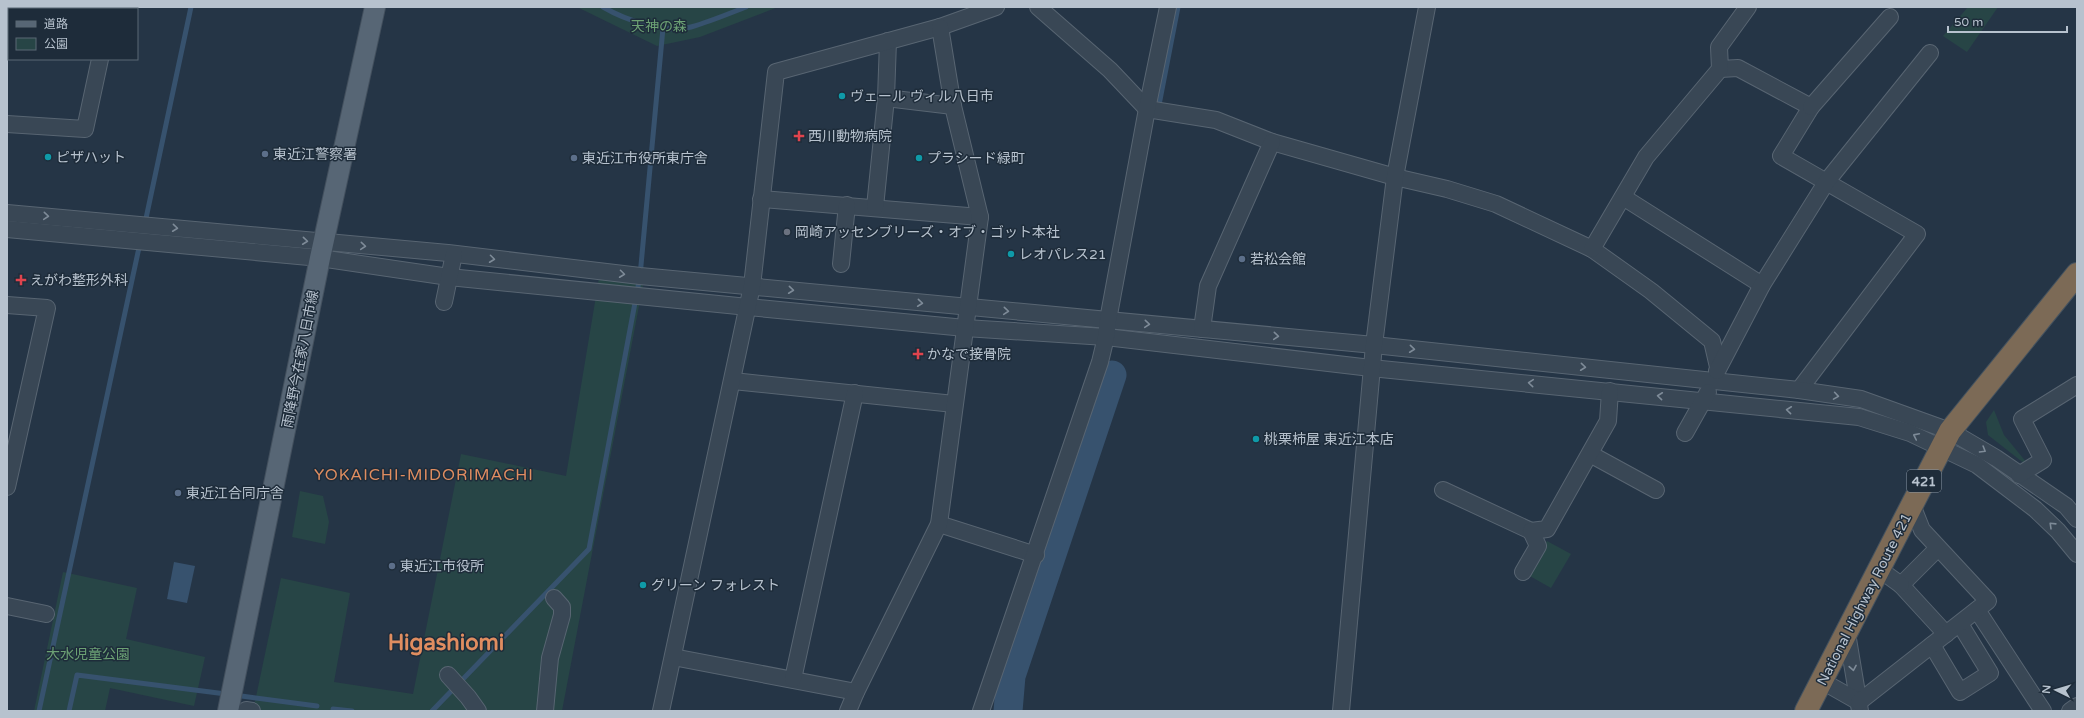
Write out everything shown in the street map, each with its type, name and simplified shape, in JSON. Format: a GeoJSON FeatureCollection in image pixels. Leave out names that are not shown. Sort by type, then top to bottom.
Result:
{"type":"FeatureCollection","features":[{"type":"Feature","properties":{"kind":"highway","name":"National Highway Route 421"},"geometry":{"type":"LineString","coordinates":[[1806,711],[1945,439],[2077,274]]}},
{"type":"Feature","properties":{"kind":"main road","name":"雨降野今在家八日市線"},"geometry":{"type":"LineString","coordinates":[[242,711],[322,250],[375,7]]}},
{"type":"Feature","properties":{"kind":"street"},"geometry":{"type":"LineString","coordinates":[[661,711],[733,381],[752,286],[776,72],[940,27],[996,7]]}},
{"type":"Feature","properties":{"kind":"street"},"geometry":{"type":"LineString","coordinates":[[1038,7],[1110,70],[1147,109],[1216,120],[1272,142],[1395,177],[1448,189],[1496,204],[1592,249],[1651,291],[1712,341],[1716,374]]}},
{"type":"Feature","properties":{"kind":"street"},"geometry":{"type":"LineString","coordinates":[[981,711],[1036,555],[1100,362],[1106,337],[1147,109],[1168,7]]}},
{"type":"Feature","properties":{"kind":"street"},"geometry":{"type":"LineString","coordinates":[[1341,711],[1371,368],[1395,177],[1427,7]]}},
{"type":"Feature","properties":{"kind":"street"},"geometry":{"type":"LineString","coordinates":[[1592,249],[1646,157],[1720,69],[1719,47],[1748,7]]}},
{"type":"Feature","properties":{"kind":"street"},"geometry":{"type":"LineString","coordinates":[[1799,390],[1917,234],[1781,156],[1811,107],[1890,17]]}},
{"type":"Feature","properties":{"kind":"street"},"geometry":{"type":"LineString","coordinates":[[848,711],[939,524],[980,217],[953,106],[940,27]]}},
{"type":"Feature","properties":{"kind":"street"},"geometry":{"type":"LineString","coordinates":[[876,207],[886,98],[888,41]]}},
{"type":"Feature","properties":{"kind":"street"},"geometry":{"type":"LineString","coordinates":[[1685,433],[1703,401],[1762,284],[1827,181],[1930,53]]}},
{"type":"Feature","properties":{"kind":"street"},"geometry":{"type":"LineString","coordinates":[[7,124],[85,129],[100,60]]}},
{"type":"Feature","properties":{"kind":"street"},"geometry":{"type":"LineString","coordinates":[[1720,69],[1738,68],[1811,107]]}},
{"type":"Feature","properties":{"kind":"street"},"geometry":{"type":"LineString","coordinates":[[886,98],[953,106]]}},
{"type":"Feature","properties":{"kind":"street"},"geometry":{"type":"LineString","coordinates":[[1202,329],[1208,286],[1272,142]]}},
{"type":"Feature","properties":{"kind":"street"},"geometry":{"type":"LineString","coordinates":[[1623,197],[1762,284]]}},
{"type":"Feature","properties":{"kind":"street"},"geometry":{"type":"LineString","coordinates":[[761,199],[876,207],[980,217]]}},
{"type":"Feature","properties":{"kind":"street"},"geometry":{"type":"LineString","coordinates":[[841,264],[847,205]]}},
{"type":"Feature","properties":{"kind":"street"},"geometry":{"type":"LineString","coordinates":[[7,213],[130,223],[322,250],[449,277],[965,328],[1106,337],[1371,368],[1859,417],[1910,433],[1945,439],[1976,465],[2035,508],[2058,531],[2077,554]]}},
{"type":"Feature","properties":{"kind":"street"},"geometry":{"type":"LineString","coordinates":[[7,229],[322,250],[454,254],[640,276],[1374,345],[1716,374],[1861,400],[1945,439],[1996,458],[2066,506],[2077,519]]}},
{"type":"Feature","properties":{"kind":"street"},"geometry":{"type":"LineString","coordinates":[[444,302],[454,254]]}},
{"type":"Feature","properties":{"kind":"street"},"geometry":{"type":"LineString","coordinates":[[7,305],[47,308],[7,487]]}},
{"type":"Feature","properties":{"kind":"street"},"geometry":{"type":"LineString","coordinates":[[733,381],[954,404]]}},
{"type":"Feature","properties":{"kind":"street"},"geometry":{"type":"LineString","coordinates":[[2019,475],[2042,460],[2022,419],[2077,385]]}},
{"type":"Feature","properties":{"kind":"street"},"geometry":{"type":"LineString","coordinates":[[1443,490],[1531,531],[1547,529],[1608,421],[1610,391]]}},
{"type":"Feature","properties":{"kind":"street"},"geometry":{"type":"LineString","coordinates":[[793,679],[855,393]]}},
{"type":"Feature","properties":{"kind":"street"},"geometry":{"type":"LineString","coordinates":[[1590,454],[1656,490]]}},
{"type":"Feature","properties":{"kind":"street"},"geometry":{"type":"LineString","coordinates":[[1860,707],[1932,645],[1988,601],[1922,530],[1912,505]]}},
{"type":"Feature","properties":{"kind":"street"},"geometry":{"type":"LineString","coordinates":[[939,524],[1036,555]]}},
{"type":"Feature","properties":{"kind":"street"},"geometry":{"type":"LineString","coordinates":[[1523,572],[1538,546],[1531,531]]}},
{"type":"Feature","properties":{"kind":"street"},"geometry":{"type":"LineString","coordinates":[[1901,585],[1938,548]]}},
{"type":"Feature","properties":{"kind":"street"},"geometry":{"type":"LineString","coordinates":[[1879,569],[1901,585],[1946,634]]}},
{"type":"Feature","properties":{"kind":"street"},"geometry":{"type":"LineString","coordinates":[[545,711],[550,658],[562,615],[558,602]]}},
{"type":"Feature","properties":{"kind":"street"},"geometry":{"type":"LineString","coordinates":[[7,606],[46,614]]}},
{"type":"Feature","properties":{"kind":"street"},"geometry":{"type":"LineString","coordinates":[[1977,610],[2043,711]]}},
{"type":"Feature","properties":{"kind":"street"},"geometry":{"type":"LineString","coordinates":[[1932,645],[1960,692],[1990,673],[1960,624]]}},
{"type":"Feature","properties":{"kind":"street"},"geometry":{"type":"LineString","coordinates":[[1847,633],[1860,707]]}},
{"type":"Feature","properties":{"kind":"street"},"geometry":{"type":"LineString","coordinates":[[673,657],[856,692]]}},
{"type":"Feature","properties":{"kind":"street"},"geometry":{"type":"LineString","coordinates":[[448,675],[468,697],[478,711]]}},
{"type":"Feature","properties":{"kind":"street"},"geometry":{"type":"LineString","coordinates":[[1822,681],[1860,707]]}},
{"type":"Feature","properties":{"kind":"street"},"geometry":{"type":"LineString","coordinates":[[2070,711],[2077,706]]}},
{"type":"Feature","properties":{"kind":"green space","name":"天神の森"},"geometry":{"type":"Polygon","coordinates":[[[577,7],[778,7],[700,37],[657,46],[577,7]]]}},
{"type":"Feature","properties":{"kind":"green space"},"geometry":{"type":"Polygon","coordinates":[[[1968,7],[1998,7],[1967,52],[1943,36],[1968,7]]]}},
{"type":"Feature","properties":{"kind":"green space"},"geometry":{"type":"Polygon","coordinates":[[[599,278],[643,285],[562,711],[253,711],[281,578],[350,593],[334,682],[413,694],[461,454],[566,476],[599,278]]]}},
{"type":"Feature","properties":{"kind":"green space"},"geometry":{"type":"Polygon","coordinates":[[[1994,410],[2004,435],[2027,463],[2025,464],[1988,435],[1986,422],[1994,410]]]}},
{"type":"Feature","properties":{"kind":"green space"},"geometry":{"type":"Polygon","coordinates":[[[300,491],[323,496],[329,522],[325,544],[292,537],[300,491]]]}},
{"type":"Feature","properties":{"kind":"green space"},"geometry":{"type":"Polygon","coordinates":[[[1547,541],[1571,554],[1551,588],[1528,575],[1547,541]]]}},
{"type":"Feature","properties":{"kind":"green space","name":"大水児童公園"},"geometry":{"type":"Polygon","coordinates":[[[63,572],[137,588],[126,639],[205,657],[194,706],[110,688],[105,711],[34,711],[63,572]]]}},
{"type":"Feature","properties":{"kind":"water"},"geometry":{"type":"Polygon","coordinates":[[[174,562],[195,566],[187,603],[167,599],[174,562]]]}},
{"type":"Feature","properties":{"kind":"waterway"},"geometry":{"type":"LineString","coordinates":[[145,223],[191,7]]}},
{"type":"Feature","properties":{"kind":"waterway"},"geometry":{"type":"LineString","coordinates":[[603,7],[634,21],[670,29],[681,29],[705,23],[746,7]]}},
{"type":"Feature","properties":{"kind":"waterway"},"geometry":{"type":"LineString","coordinates":[[1159,105],[1178,7]]}},
{"type":"Feature","properties":{"kind":"waterway"},"geometry":{"type":"LineString","coordinates":[[432,711],[589,549],[640,276],[663,28]]}},
{"type":"Feature","properties":{"kind":"waterway"},"geometry":{"type":"LineString","coordinates":[[39,711],[140,243]]}},
{"type":"Feature","properties":{"kind":"waterway"},"geometry":{"type":"LineString","coordinates":[[1008,711],[1011,676],[1112,375]]}},
{"type":"Feature","properties":{"kind":"waterway"},"geometry":{"type":"LineString","coordinates":[[69,711],[77,675],[226,694]]}},
{"type":"Feature","properties":{"kind":"waterway"},"geometry":{"type":"LineString","coordinates":[[234,695],[317,706]]}},
{"type":"Feature","properties":{"kind":"waterway"},"geometry":{"type":"LineString","coordinates":[[333,709],[352,711]]}},
{"type":"Feature","properties":{"kind":"place","name":"ヴェール ヴィル八日市"},"geometry":{"type":"Point","coordinates":[842,96]}},
{"type":"Feature","properties":{"kind":"place","name":"西川動物病院"},"geometry":{"type":"Point","coordinates":[799,136]}},
{"type":"Feature","properties":{"kind":"place","name":"東近江警察署"},"geometry":{"type":"Point","coordinates":[265,154]}},
{"type":"Feature","properties":{"kind":"place","name":"ピザハット"},"geometry":{"type":"Point","coordinates":[48,157]}},
{"type":"Feature","properties":{"kind":"place","name":"東近江市役所東庁舎"},"geometry":{"type":"Point","coordinates":[574,158]}},
{"type":"Feature","properties":{"kind":"place","name":"プラシード緑町"},"geometry":{"type":"Point","coordinates":[919,158]}},
{"type":"Feature","properties":{"kind":"place","name":"岡崎アッセンブリーズ・オブ・ゴット本社"},"geometry":{"type":"Point","coordinates":[787,232]}},
{"type":"Feature","properties":{"kind":"place","name":"レオパレス21"},"geometry":{"type":"Point","coordinates":[1011,254]}},
{"type":"Feature","properties":{"kind":"place","name":"若松会館"},"geometry":{"type":"Point","coordinates":[1242,259]}},
{"type":"Feature","properties":{"kind":"place","name":"えがわ整形外科"},"geometry":{"type":"Point","coordinates":[21,280]}},
{"type":"Feature","properties":{"kind":"place","name":"かなで接骨院"},"geometry":{"type":"Point","coordinates":[918,354]}},
{"type":"Feature","properties":{"kind":"place","name":"桃栗柿屋 東近江本店"},"geometry":{"type":"Point","coordinates":[1256,439]}},
{"type":"Feature","properties":{"kind":"place","name":"東近江合同庁舎"},"geometry":{"type":"Point","coordinates":[178,493]}},
{"type":"Feature","properties":{"kind":"place","name":"東近江市役所"},"geometry":{"type":"Point","coordinates":[392,566]}},
{"type":"Feature","properties":{"kind":"place","name":"グリーン フォレスト"},"geometry":{"type":"Point","coordinates":[643,585]}},
{"type":"Feature","properties":{"kind":"district","name":"YOKAICHI-MIDORIMACHI"},"geometry":{"type":"Point","coordinates":[424,474]}},
{"type":"Feature","properties":{"kind":"district","name":"Higashiomi"},"geometry":{"type":"Point","coordinates":[446,642]}}]}
